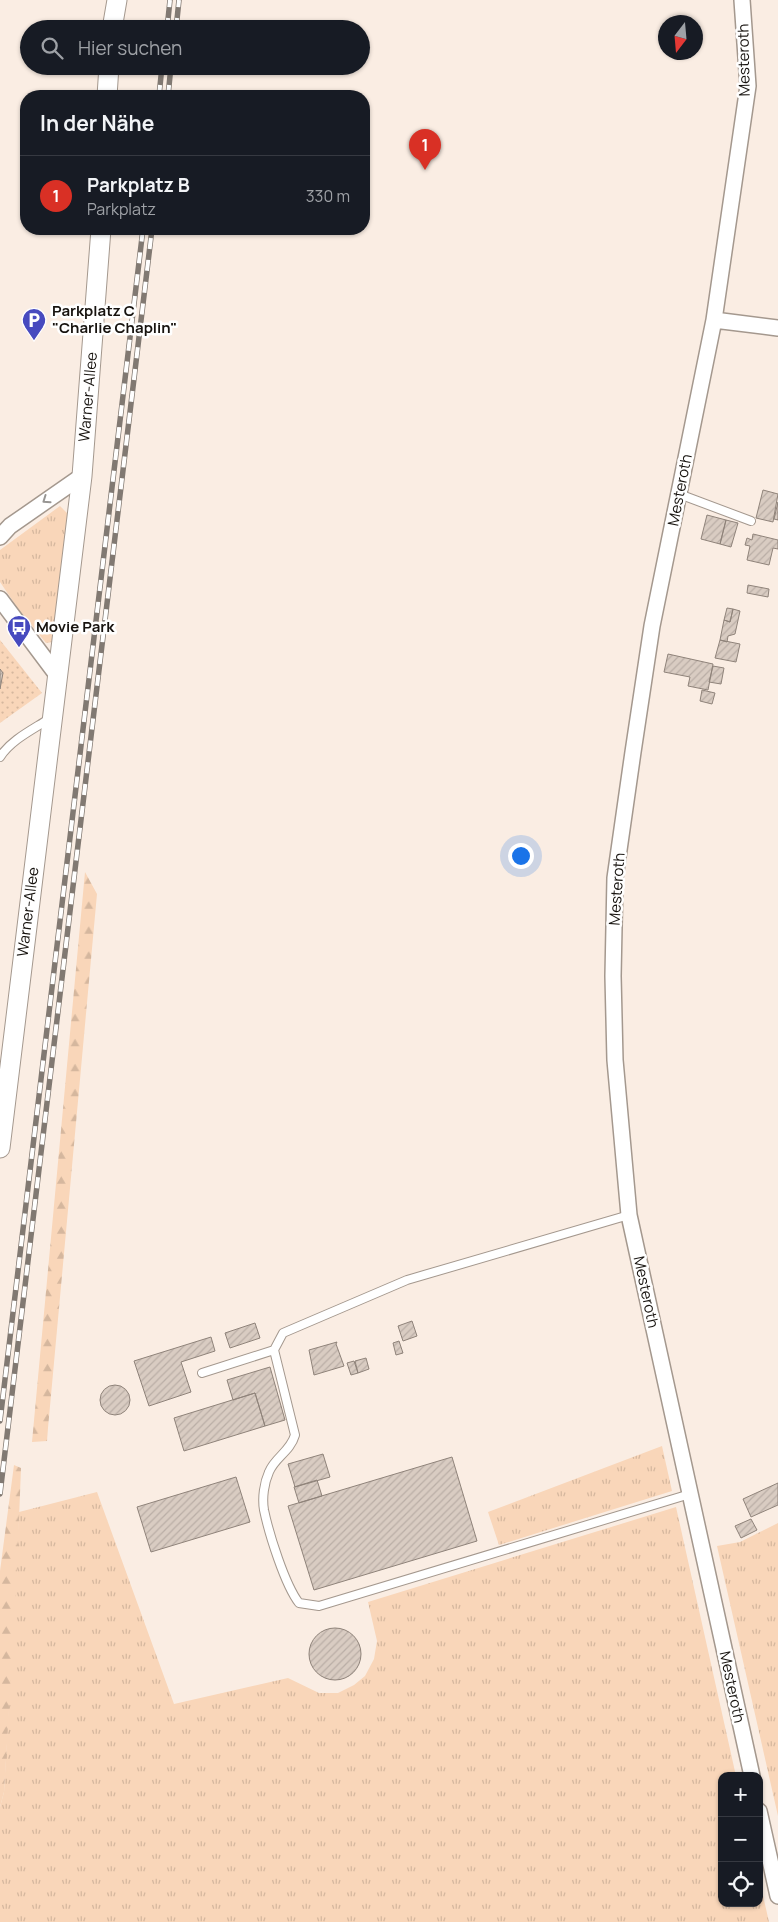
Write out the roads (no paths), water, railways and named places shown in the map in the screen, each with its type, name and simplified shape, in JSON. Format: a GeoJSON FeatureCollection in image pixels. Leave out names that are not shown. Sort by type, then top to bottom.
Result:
{"type":"FeatureCollection","features":[{"type":"Feature","properties":{"kind":"street"},"geometry":{"type":"LineString","coordinates":[[114,20],[117,0]]}},
{"type":"Feature","properties":{"kind":"street","name":"Mesteroth"},"geometry":{"type":"LineString","coordinates":[[742,0],[748,86],[714,320],[652,626],[615,878],[613,976],[614,1043],[629,1215],[751,1772]]}},
{"type":"Feature","properties":{"kind":"street"},"geometry":{"type":"LineString","coordinates":[[107,90],[108,75]]}},
{"type":"Feature","properties":{"kind":"street","name":"Warner-Allee"},"geometry":{"type":"LineString","coordinates":[[0,1148],[56,675],[82,476],[100,235]]}},
{"type":"Feature","properties":{"kind":"street"},"geometry":{"type":"LineString","coordinates":[[714,320],[778,328]]}},
{"type":"Feature","properties":{"kind":"street"},"geometry":{"type":"LineString","coordinates":[[0,537],[10,526],[82,476]]}},
{"type":"Feature","properties":{"kind":"street"},"geometry":{"type":"LineString","coordinates":[[0,599],[56,675]]}},
{"type":"Feature","properties":{"kind":"street"},"geometry":{"type":"LineString","coordinates":[[760,1817],[778,1896]]}},
{"type":"Feature","properties":{"kind":"lane"},"geometry":{"type":"LineString","coordinates":[[679,494],[751,521]]}},
{"type":"Feature","properties":{"kind":"lane"},"geometry":{"type":"LineString","coordinates":[[0,757],[4,750],[19,738],[51,718]]}},
{"type":"Feature","properties":{"kind":"lane"},"geometry":{"type":"LineString","coordinates":[[629,1215],[406,1280],[283,1333],[274,1350],[295,1436],[292,1446],[269,1471],[264,1490],[264,1509],[289,1590],[299,1604],[319,1606],[690,1494]]}},
{"type":"Feature","properties":{"kind":"lane"},"geometry":{"type":"LineString","coordinates":[[202,1373],[274,1350]]}},
{"type":"Feature","properties":{"kind":"railway"},"geometry":{"type":"LineString","coordinates":[[168,20],[170,0]]}},
{"type":"Feature","properties":{"kind":"railway"},"geometry":{"type":"LineString","coordinates":[[177,20],[179,0]]}},
{"type":"Feature","properties":{"kind":"railway"},"geometry":{"type":"LineString","coordinates":[[160,90],[161,75]]}},
{"type":"Feature","properties":{"kind":"railway"},"geometry":{"type":"LineString","coordinates":[[169,90],[170,75]]}},
{"type":"Feature","properties":{"kind":"railway"},"geometry":{"type":"LineString","coordinates":[[0,1421],[142,235]]}},
{"type":"Feature","properties":{"kind":"railway"},"geometry":{"type":"LineString","coordinates":[[0,1494],[151,235]]}},
{"type":"Feature","properties":{"kind":"place","name":"Parkplatz B"},"geometry":{"type":"Point","coordinates":[425,170]}},
{"type":"Feature","properties":{"kind":"place","name":"Parkplatz C \"Charlie Chaplin\""},"geometry":{"type":"Point","coordinates":[34,341]}},
{"type":"Feature","properties":{"kind":"place","name":"Movie Park"},"geometry":{"type":"Point","coordinates":[19,648]}}]}
